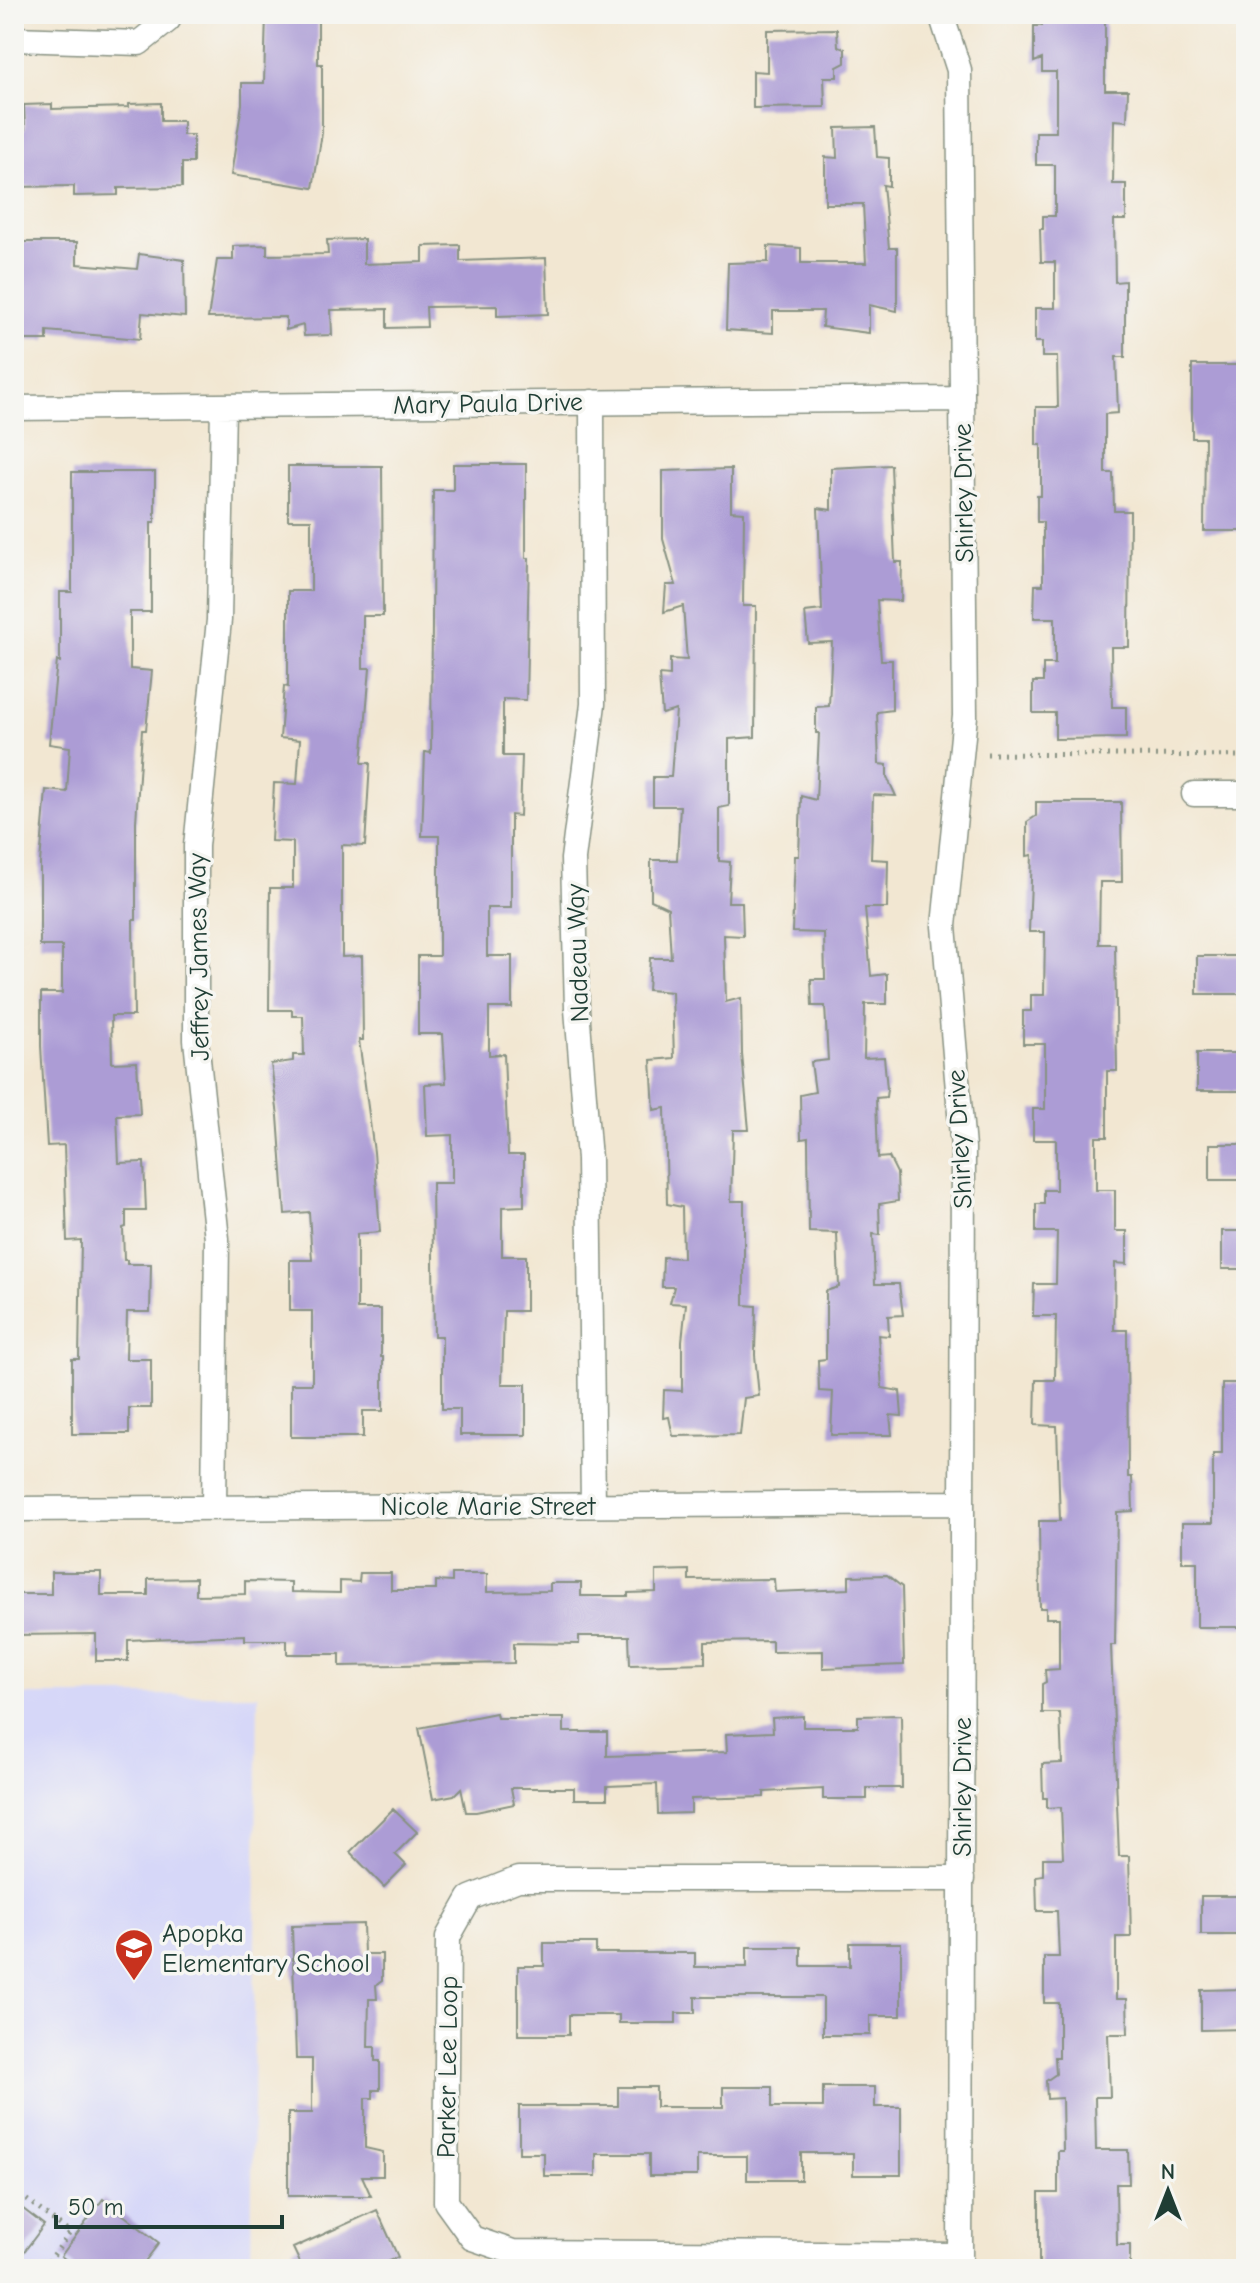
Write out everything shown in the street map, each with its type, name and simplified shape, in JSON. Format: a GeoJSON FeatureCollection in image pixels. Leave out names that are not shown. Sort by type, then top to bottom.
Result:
{"type":"FeatureCollection","features":[{"type":"Feature","properties":{"kind":"street"},"geometry":{"type":"LineString","coordinates":[[14,39],[139,43],[168,20],[171,14]]}},
{"type":"Feature","properties":{"kind":"street","name":"Shirley Drive"},"geometry":{"type":"LineString","coordinates":[[941,14],[959,70],[965,716],[944,926],[963,1148],[960,2262]]}},
{"type":"Feature","properties":{"kind":"street","name":"Mary Paula Drive"},"geometry":{"type":"LineString","coordinates":[[14,408],[962,399]]}},
{"type":"Feature","properties":{"kind":"street","name":"Nadeau Way"},"geometry":{"type":"LineString","coordinates":[[592,402],[593,704],[573,859],[577,1009],[589,1159],[593,1505]]}},
{"type":"Feature","properties":{"kind":"street","name":"Jeffrey James Way"},"geometry":{"type":"LineString","coordinates":[[214,1508],[217,1239],[196,1040],[196,846],[219,620],[223,406]]}},
{"type":"Feature","properties":{"kind":"street"},"geometry":{"type":"LineString","coordinates":[[1194,794],[1246,794]]}},
{"type":"Feature","properties":{"kind":"street","name":"Nicole Marie Street"},"geometry":{"type":"LineString","coordinates":[[14,1509],[962,1503]]}},
{"type":"Feature","properties":{"kind":"street","name":"Parker Lee Loop"},"geometry":{"type":"LineString","coordinates":[[960,2262],[513,2252],[472,2238],[446,2202],[448,1937],[470,1898],[518,1879],[962,1879]]}},
{"type":"Feature","properties":{"kind":"path"},"geometry":{"type":"LineString","coordinates":[[962,753],[1246,756]]}},
{"type":"Feature","properties":{"kind":"path"},"geometry":{"type":"LineString","coordinates":[[14,2190],[70,2233],[43,2269]]}},
{"type":"Feature","properties":{"kind":"shaded area","name":"Apopka Elementary School"},"geometry":{"type":"Polygon","coordinates":[[[14,1695],[258,1695],[251,2269],[14,2269],[14,1695]]]}},
{"type":"Feature","properties":{"kind":"building"},"geometry":{"type":"Polygon","coordinates":[[[266,14],[318,14],[322,133],[313,188],[231,175],[242,104],[242,83],[264,83],[266,14]]]}},
{"type":"Feature","properties":{"kind":"building"},"geometry":{"type":"Polygon","coordinates":[[[1057,14],[1105,14],[1105,90],[1128,90],[1127,121],[1114,120],[1113,184],[1126,184],[1126,220],[1114,220],[1115,282],[1125,281],[1125,357],[1116,357],[1118,413],[1105,414],[1105,473],[1113,473],[1114,511],[1130,511],[1129,647],[1111,647],[1112,707],[1126,707],[1126,738],[1055,739],[1055,713],[1033,713],[1033,682],[1043,682],[1043,664],[1055,664],[1055,618],[1034,618],[1035,585],[1043,585],[1043,522],[1037,522],[1037,496],[1041,496],[1041,445],[1036,445],[1036,407],[1058,407],[1057,357],[1042,357],[1042,342],[1035,342],[1035,308],[1055,308],[1055,262],[1041,262],[1040,229],[1043,229],[1043,216],[1055,216],[1055,165],[1036,165],[1036,132],[1056,132],[1056,72],[1042,72],[1042,59],[1034,62],[1034,26],[1042,26],[1042,19],[1057,19],[1057,14]]]}},
{"type":"Feature","properties":{"kind":"building"},"geometry":{"type":"Polygon","coordinates":[[[837,29],[838,46],[845,49],[845,63],[837,67],[837,77],[824,77],[825,107],[753,108],[753,71],[767,72],[767,30],[837,29]]]}},
{"type":"Feature","properties":{"kind":"building"},"geometry":{"type":"Polygon","coordinates":[[[161,103],[161,121],[183,121],[183,135],[193,135],[193,163],[182,163],[182,187],[118,188],[118,195],[74,196],[74,186],[14,187],[14,130],[25,129],[24,105],[52,104],[52,109],[161,103]]]}},
{"type":"Feature","properties":{"kind":"building"},"geometry":{"type":"Polygon","coordinates":[[[875,127],[877,157],[889,158],[889,186],[883,185],[889,248],[897,248],[897,311],[869,305],[869,333],[822,327],[823,311],[773,311],[773,333],[726,330],[728,263],[768,262],[768,246],[801,248],[801,263],[866,263],[863,204],[825,204],[825,157],[837,158],[836,128],[875,127]]]}},
{"type":"Feature","properties":{"kind":"building"},"geometry":{"type":"Polygon","coordinates":[[[364,239],[364,264],[423,262],[423,246],[460,245],[460,261],[546,258],[548,314],[497,316],[497,306],[426,307],[427,327],[387,328],[387,309],[331,310],[332,335],[304,336],[303,325],[286,330],[286,317],[208,318],[217,260],[233,260],[233,246],[267,245],[267,255],[328,254],[327,240],[364,239]]]}},
{"type":"Feature","properties":{"kind":"building"},"geometry":{"type":"Polygon","coordinates":[[[14,242],[77,242],[77,264],[137,269],[139,254],[184,260],[185,317],[142,313],[140,339],[47,331],[47,340],[15,340],[14,242]]]}},
{"type":"Feature","properties":{"kind":"building"},"geometry":{"type":"Polygon","coordinates":[[[1192,365],[1246,365],[1246,531],[1204,531],[1205,438],[1192,438],[1192,365]]]}},
{"type":"Feature","properties":{"kind":"building"},"geometry":{"type":"Polygon","coordinates":[[[453,464],[526,464],[526,558],[529,558],[526,700],[503,699],[503,756],[522,756],[520,816],[511,815],[511,908],[487,908],[487,956],[512,956],[512,1008],[489,1008],[489,1055],[504,1054],[508,1155],[524,1155],[524,1206],[502,1207],[502,1256],[526,1256],[526,1311],[504,1311],[502,1384],[526,1384],[526,1435],[460,1435],[460,1409],[442,1409],[442,1336],[434,1336],[432,1183],[452,1183],[452,1135],[427,1136],[425,1084],[446,1083],[443,1034],[418,1034],[418,956],[439,956],[439,836],[422,836],[425,752],[431,753],[433,490],[453,490],[453,464]]]}},
{"type":"Feature","properties":{"kind":"building"},"geometry":{"type":"Polygon","coordinates":[[[891,465],[895,562],[902,562],[901,601],[877,600],[881,660],[892,660],[892,710],[877,712],[879,764],[887,765],[887,777],[896,796],[873,795],[871,859],[888,860],[887,908],[865,908],[871,976],[887,974],[887,1004],[865,1004],[864,1058],[884,1057],[886,1097],[876,1098],[878,1158],[889,1157],[897,1173],[898,1201],[879,1204],[880,1235],[873,1234],[875,1284],[899,1284],[903,1315],[888,1316],[889,1336],[878,1335],[882,1388],[900,1391],[902,1416],[890,1415],[892,1435],[831,1435],[833,1392],[819,1391],[818,1360],[826,1359],[826,1291],[839,1287],[837,1233],[809,1232],[808,1138],[801,1139],[800,1095],[815,1092],[811,1062],[828,1060],[825,1006],[812,1006],[811,979],[825,979],[824,933],[792,932],[801,796],[816,800],[819,733],[816,733],[816,707],[829,706],[832,642],[808,643],[805,612],[822,610],[818,508],[831,510],[831,468],[891,465]]]}},
{"type":"Feature","properties":{"kind":"building"},"geometry":{"type":"Polygon","coordinates":[[[288,466],[382,466],[383,616],[363,616],[363,668],[370,668],[362,763],[370,763],[365,846],[342,845],[342,957],[362,956],[363,1040],[359,1040],[374,1152],[380,1232],[357,1234],[357,1309],[381,1309],[383,1357],[383,1411],[363,1411],[363,1437],[291,1437],[291,1384],[312,1384],[312,1311],[290,1311],[290,1260],[312,1260],[309,1212],[285,1214],[271,1064],[293,1061],[293,1055],[304,1055],[303,1016],[292,1016],[292,1010],[269,1010],[270,888],[293,888],[293,842],[271,841],[274,783],[297,784],[300,740],[280,738],[284,686],[288,687],[288,591],[311,591],[311,520],[288,520],[288,466]]]}},
{"type":"Feature","properties":{"kind":"building"},"geometry":{"type":"Polygon","coordinates":[[[731,469],[731,511],[744,512],[743,606],[756,606],[755,737],[729,739],[729,806],[719,808],[719,861],[730,862],[728,902],[742,902],[743,936],[724,935],[726,1002],[741,998],[749,1130],[733,1130],[731,1201],[744,1201],[744,1305],[756,1306],[755,1355],[759,1396],[744,1398],[740,1435],[673,1436],[669,1417],[663,1418],[664,1390],[682,1391],[686,1304],[670,1303],[674,1287],[662,1287],[663,1257],[683,1258],[682,1207],[667,1204],[665,1108],[654,1110],[651,1060],[674,1058],[672,992],[648,990],[650,958],[671,958],[668,908],[651,900],[651,860],[677,860],[680,806],[653,806],[653,777],[671,777],[676,710],[662,714],[659,675],[670,676],[670,659],[687,660],[683,606],[664,612],[666,585],[676,585],[663,539],[663,471],[731,469]]]}},
{"type":"Feature","properties":{"kind":"building"},"geometry":{"type":"Polygon","coordinates":[[[72,472],[155,472],[155,522],[151,522],[151,612],[130,612],[130,669],[152,671],[146,730],[142,730],[136,822],[134,1016],[111,1016],[112,1063],[137,1062],[140,1114],[117,1115],[119,1163],[144,1162],[146,1211],[126,1211],[124,1260],[127,1264],[151,1264],[150,1312],[127,1312],[126,1359],[151,1359],[151,1408],[129,1408],[129,1434],[72,1434],[72,1359],[79,1359],[81,1240],[67,1241],[64,1145],[47,1146],[41,1046],[41,993],[62,993],[62,946],[40,946],[40,863],[46,790],[67,792],[70,747],[49,744],[57,661],[60,662],[60,592],[72,592],[72,472]]]}},
{"type":"Feature","properties":{"kind":"building"},"geometry":{"type":"Polygon","coordinates":[[[1036,802],[1121,802],[1122,882],[1100,882],[1099,944],[1115,944],[1117,1071],[1107,1071],[1107,1137],[1096,1137],[1096,1190],[1115,1190],[1115,1231],[1127,1231],[1127,1264],[1115,1263],[1114,1330],[1127,1330],[1128,1477],[1132,1477],[1133,1511],[1117,1512],[1115,1645],[1111,1645],[1119,1856],[1129,1856],[1131,1937],[1116,1937],[1116,1999],[1127,1999],[1128,2034],[1108,2034],[1110,2097],[1095,2097],[1096,2150],[1128,2150],[1129,2184],[1116,2184],[1117,2245],[1130,2245],[1130,2269],[1039,2269],[1039,2193],[1058,2193],[1058,2151],[1063,2151],[1062,2098],[1047,2099],[1046,2081],[1056,2074],[1055,2057],[1059,2057],[1059,2003],[1044,2003],[1044,1957],[1059,1957],[1057,1911],[1037,1911],[1036,1876],[1043,1875],[1043,1858],[1063,1858],[1061,1807],[1047,1808],[1047,1798],[1043,1798],[1042,1764],[1062,1763],[1060,1713],[1042,1713],[1045,1670],[1059,1669],[1059,1618],[1046,1618],[1046,1608],[1040,1608],[1039,1521],[1060,1521],[1057,1426],[1035,1425],[1036,1380],[1055,1380],[1056,1316],[1033,1316],[1034,1284],[1056,1284],[1057,1232],[1036,1232],[1036,1204],[1044,1204],[1044,1190],[1056,1190],[1056,1140],[1033,1140],[1033,1109],[1045,1109],[1045,1044],[1023,1044],[1023,1011],[1031,1011],[1031,995],[1044,995],[1045,932],[1029,932],[1032,855],[1027,856],[1027,822],[1036,816],[1036,802]]]}},
{"type":"Feature","properties":{"kind":"building"},"geometry":{"type":"Polygon","coordinates":[[[1197,956],[1246,956],[1246,994],[1197,994],[1197,956]]]}},
{"type":"Feature","properties":{"kind":"building"},"geometry":{"type":"Polygon","coordinates":[[[1197,1053],[1246,1053],[1246,1091],[1197,1091],[1197,1053]]]}},
{"type":"Feature","properties":{"kind":"building"},"geometry":{"type":"Polygon","coordinates":[[[1210,1144],[1246,1144],[1246,1180],[1210,1180],[1210,1144]]]}},
{"type":"Feature","properties":{"kind":"building"},"geometry":{"type":"Polygon","coordinates":[[[1222,1231],[1246,1231],[1246,1269],[1222,1269],[1222,1231]]]}},
{"type":"Feature","properties":{"kind":"building"},"geometry":{"type":"Polygon","coordinates":[[[1222,1383],[1246,1383],[1246,1627],[1197,1627],[1197,1562],[1182,1562],[1182,1523],[1213,1523],[1213,1454],[1222,1454],[1222,1383]]]}},
{"type":"Feature","properties":{"kind":"building"},"geometry":{"type":"Polygon","coordinates":[[[689,1570],[689,1580],[774,1579],[775,1592],[849,1589],[849,1576],[887,1575],[902,1587],[904,1665],[823,1668],[823,1651],[772,1652],[772,1641],[705,1642],[705,1663],[630,1665],[629,1636],[579,1636],[579,1644],[514,1643],[514,1663],[340,1666],[340,1654],[287,1654],[287,1640],[245,1640],[245,1635],[128,1640],[128,1661],[96,1661],[96,1634],[14,1635],[14,1594],[51,1594],[51,1572],[101,1572],[101,1595],[148,1595],[148,1579],[196,1578],[196,1595],[245,1594],[245,1581],[291,1582],[291,1592],[340,1593],[340,1581],[359,1582],[360,1573],[391,1573],[391,1590],[436,1590],[436,1581],[452,1582],[452,1574],[487,1574],[487,1592],[550,1591],[550,1583],[581,1583],[581,1596],[628,1596],[628,1593],[656,1592],[656,1571],[689,1570]]]}},
{"type":"Feature","properties":{"kind":"building"},"geometry":{"type":"Polygon","coordinates":[[[496,1713],[497,1718],[564,1718],[564,1732],[607,1732],[607,1756],[727,1752],[726,1734],[773,1732],[772,1718],[803,1716],[803,1727],[858,1727],[858,1716],[901,1715],[902,1788],[867,1788],[867,1799],[823,1799],[823,1789],[764,1792],[764,1797],[691,1799],[691,1813],[658,1814],[657,1784],[607,1786],[607,1799],[574,1799],[574,1788],[511,1788],[514,1804],[476,1812],[466,1812],[461,1788],[454,1795],[433,1799],[419,1728],[496,1713]]]}},
{"type":"Feature","properties":{"kind":"building"},"geometry":{"type":"Polygon","coordinates":[[[393,1809],[417,1832],[395,1854],[406,1865],[384,1887],[350,1852],[393,1809]]]}},
{"type":"Feature","properties":{"kind":"building"},"geometry":{"type":"Polygon","coordinates":[[[1201,1896],[1246,1896],[1246,1935],[1201,1935],[1201,1896]]]}},
{"type":"Feature","properties":{"kind":"building"},"geometry":{"type":"Polygon","coordinates":[[[363,1924],[364,1954],[382,1954],[382,1981],[376,1985],[377,1999],[369,1999],[368,2047],[375,2047],[375,2061],[380,2061],[380,2090],[373,2090],[373,2098],[365,2098],[365,2148],[383,2152],[383,2176],[362,2176],[371,2196],[288,2196],[288,2113],[312,2113],[312,2059],[296,2059],[292,1926],[363,1924]]]}},
{"type":"Feature","properties":{"kind":"building"},"geometry":{"type":"Polygon","coordinates":[[[544,1943],[596,1943],[596,1953],[695,1953],[695,1967],[747,1967],[747,1947],[801,1947],[801,1966],[850,1966],[850,1943],[901,1943],[901,2016],[870,2016],[870,2035],[823,2035],[823,1997],[695,1997],[695,2013],[676,2013],[676,2023],[619,2023],[619,2015],[569,2015],[569,2035],[518,2035],[518,1966],[544,1966],[544,1943]]]}},
{"type":"Feature","properties":{"kind":"building"},"geometry":{"type":"Polygon","coordinates":[[[1246,1989],[1246,2029],[1201,2030],[1201,1990],[1246,1989]]]}},
{"type":"Feature","properties":{"kind":"building"},"geometry":{"type":"Polygon","coordinates":[[[618,2087],[656,2087],[656,2107],[723,2107],[723,2087],[772,2087],[772,2107],[823,2107],[823,2087],[875,2087],[875,2107],[901,2107],[901,2175],[853,2175],[853,2153],[801,2153],[801,2180],[747,2180],[747,2156],[697,2156],[697,2176],[649,2176],[649,2154],[596,2154],[596,2176],[544,2176],[544,2153],[519,2153],[519,2106],[618,2106],[618,2087]]]}},
{"type":"Feature","properties":{"kind":"building"},"geometry":{"type":"Polygon","coordinates":[[[103,2199],[159,2243],[139,2269],[78,2269],[61,2256],[103,2199]]]}},
{"type":"Feature","properties":{"kind":"building"},"geometry":{"type":"Polygon","coordinates":[[[14,2202],[44,2225],[14,2265],[14,2202]]]}},
{"type":"Feature","properties":{"kind":"building"},"geometry":{"type":"Polygon","coordinates":[[[377,2210],[398,2257],[371,2269],[303,2269],[293,2248],[377,2210]]]}},
{"type":"Feature","properties":{"kind":"place","name":"Apopka Elementary School"},"geometry":{"type":"Point","coordinates":[134,1982]}}]}
